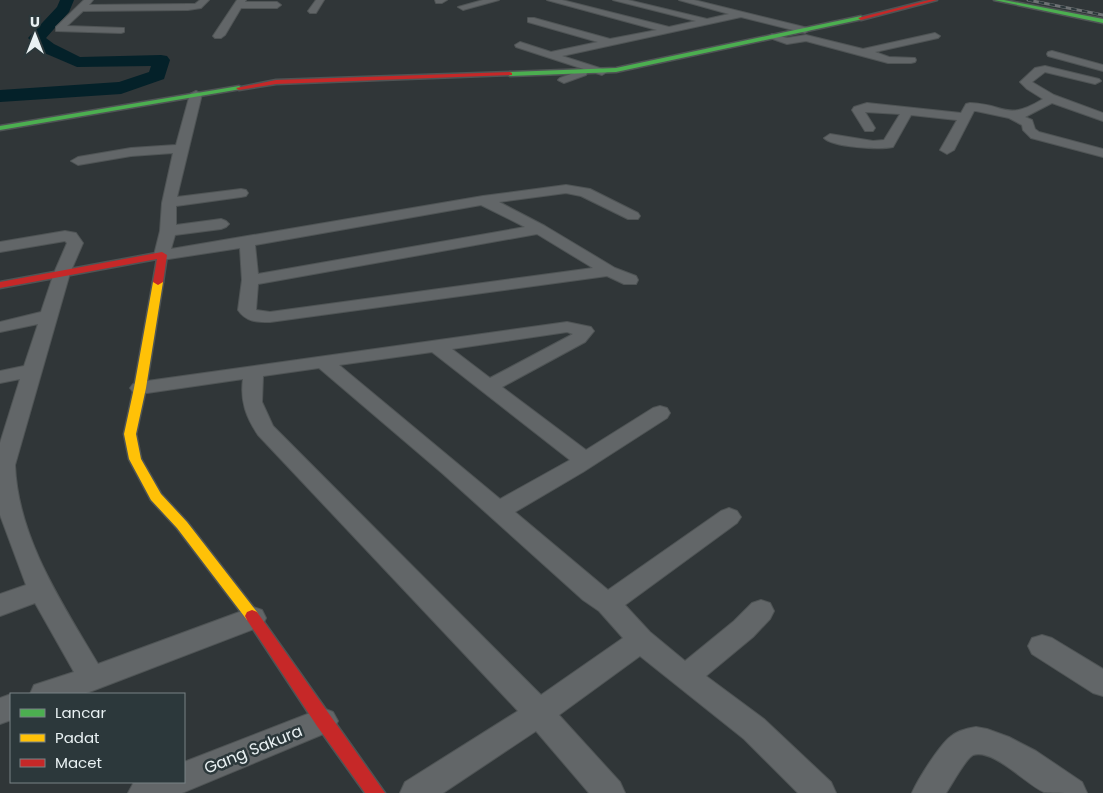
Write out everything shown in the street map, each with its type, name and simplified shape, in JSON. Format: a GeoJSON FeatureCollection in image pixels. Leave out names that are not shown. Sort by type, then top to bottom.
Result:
{"type":"FeatureCollection","features":[{"type":"Feature","properties":{"kind":"main road"},"geometry":{"type":"LineString","coordinates":[[0,128],[196,94],[295,80],[602,72],[630,68],[935,0]]}},
{"type":"Feature","properties":{"kind":"main road"},"geometry":{"type":"LineString","coordinates":[[996,0],[1103,21]]}},
{"type":"Feature","properties":{"kind":"main road"},"geometry":{"type":"LineString","coordinates":[[1017,0],[1103,17]]}},
{"type":"Feature","properties":{"kind":"main road"},"geometry":{"type":"LineString","coordinates":[[0,285],[162,255],[140,388],[130,434],[133,452],[142,474],[156,497],[182,525],[253,618],[323,721],[376,793]]}},
{"type":"Feature","properties":{"kind":"street"},"geometry":{"type":"LineString","coordinates":[[89,0],[59,30],[121,30]]}},
{"type":"Feature","properties":{"kind":"street"},"geometry":{"type":"LineString","coordinates":[[82,8],[188,7],[198,6],[205,0]]}},
{"type":"Feature","properties":{"kind":"street"},"geometry":{"type":"LineString","coordinates":[[313,10],[320,0]]}},
{"type":"Feature","properties":{"kind":"street"},"geometry":{"type":"LineString","coordinates":[[464,7],[495,0]]}},
{"type":"Feature","properties":{"kind":"street"},"geometry":{"type":"LineString","coordinates":[[551,0],[669,30]]}},
{"type":"Feature","properties":{"kind":"street"},"geometry":{"type":"LineString","coordinates":[[569,5],[587,0]]}},
{"type":"Feature","properties":{"kind":"street"},"geometry":{"type":"LineString","coordinates":[[617,0],[707,21]]}},
{"type":"Feature","properties":{"kind":"street"},"geometry":{"type":"LineString","coordinates":[[683,0],[805,30]]}},
{"type":"Feature","properties":{"kind":"street"},"geometry":{"type":"LineString","coordinates":[[218,36],[224,30],[228,20],[240,3],[279,3]]}},
{"type":"Feature","properties":{"kind":"street"},"geometry":{"type":"LineString","coordinates":[[270,15],[279,3]]}},
{"type":"Feature","properties":{"kind":"street"},"geometry":{"type":"LineString","coordinates":[[550,55],[742,14]]}},
{"type":"Feature","properties":{"kind":"street"},"geometry":{"type":"LineString","coordinates":[[70,19],[89,18]]}},
{"type":"Feature","properties":{"kind":"street"},"geometry":{"type":"LineString","coordinates":[[531,20],[610,42]]}},
{"type":"Feature","properties":{"kind":"street"},"geometry":{"type":"LineString","coordinates":[[863,52],[910,40],[935,36]]}},
{"type":"Feature","properties":{"kind":"street"},"geometry":{"type":"LineString","coordinates":[[772,37],[787,41],[806,38],[888,60],[911,60]]}},
{"type":"Feature","properties":{"kind":"street"},"geometry":{"type":"LineString","coordinates":[[520,45],[602,72]]}},
{"type":"Feature","properties":{"kind":"street"},"geometry":{"type":"LineString","coordinates":[[1052,54],[1101,76]]}},
{"type":"Feature","properties":{"kind":"street"},"geometry":{"type":"LineString","coordinates":[[1101,76],[1045,69],[1039,70],[1027,79],[1026,82],[1028,86],[1052,98],[1103,116]]}},
{"type":"Feature","properties":{"kind":"street"},"geometry":{"type":"LineString","coordinates":[[564,80],[582,73]]}},
{"type":"Feature","properties":{"kind":"street"},"geometry":{"type":"LineString","coordinates":[[1078,91],[1101,76]]}},
{"type":"Feature","properties":{"kind":"street"},"geometry":{"type":"LineString","coordinates":[[196,94],[181,148],[169,203],[168,231],[162,255],[247,242],[483,200],[575,190],[585,192],[633,216]]}},
{"type":"Feature","properties":{"kind":"street"},"geometry":{"type":"LineString","coordinates":[[1012,115],[1021,114],[1052,98]]}},
{"type":"Feature","properties":{"kind":"street"},"geometry":{"type":"LineString","coordinates":[[947,150],[967,109],[974,107],[1012,115],[1028,123],[1029,130],[1035,135],[1103,153]]}},
{"type":"Feature","properties":{"kind":"street"},"geometry":{"type":"LineString","coordinates":[[869,128],[858,110],[860,108],[963,117]]}},
{"type":"Feature","properties":{"kind":"street"},"geometry":{"type":"LineString","coordinates":[[830,138],[873,145],[888,144],[907,112]]}},
{"type":"Feature","properties":{"kind":"street"},"geometry":{"type":"LineString","coordinates":[[78,161],[131,152],[181,148]]}},
{"type":"Feature","properties":{"kind":"street"},"geometry":{"type":"LineString","coordinates":[[169,203],[241,193]]}},
{"type":"Feature","properties":{"kind":"street"},"geometry":{"type":"LineString","coordinates":[[483,200],[540,229],[609,271],[630,280]]}},
{"type":"Feature","properties":{"kind":"street"},"geometry":{"type":"LineString","coordinates":[[168,231],[221,224]]}},
{"type":"Feature","properties":{"kind":"street"},"geometry":{"type":"LineString","coordinates":[[250,280],[540,229]]}},
{"type":"Feature","properties":{"kind":"street"},"geometry":{"type":"LineString","coordinates":[[0,247],[58,236],[70,236],[75,243],[62,272],[48,316],[34,370],[4,465],[4,481],[7,498],[40,590],[92,679]]}},
{"type":"Feature","properties":{"kind":"street"},"geometry":{"type":"LineString","coordinates":[[247,242],[250,280],[247,310],[258,317],[270,317],[609,271]]}},
{"type":"Feature","properties":{"kind":"street"},"geometry":{"type":"LineString","coordinates":[[0,327],[48,316]]}},
{"type":"Feature","properties":{"kind":"street"},"geometry":{"type":"LineString","coordinates":[[140,388],[566,328],[585,331],[579,338],[489,386]]}},
{"type":"Feature","properties":{"kind":"street"},"geometry":{"type":"LineString","coordinates":[[436,346],[586,460]]}},
{"type":"Feature","properties":{"kind":"street"},"geometry":{"type":"LineString","coordinates":[[323,362],[450,468],[592,593],[608,604],[641,640],[754,729],[820,793]]}},
{"type":"Feature","properties":{"kind":"street"},"geometry":{"type":"LineString","coordinates":[[0,378],[34,370]]}},
{"type":"Feature","properties":{"kind":"street"},"geometry":{"type":"LineString","coordinates":[[254,372],[250,394],[252,403],[265,430],[539,713],[609,793]]}},
{"type":"Feature","properties":{"kind":"street"},"geometry":{"type":"LineString","coordinates":[[497,511],[586,460],[660,413]]}},
{"type":"Feature","properties":{"kind":"street"},"geometry":{"type":"LineString","coordinates":[[608,604],[729,517]]}},
{"type":"Feature","properties":{"kind":"street"},"geometry":{"type":"LineString","coordinates":[[0,604],[40,590]]}},
{"type":"Feature","properties":{"kind":"street"},"geometry":{"type":"LineString","coordinates":[[688,677],[703,661],[749,626],[761,611]]}},
{"type":"Feature","properties":{"kind":"street"},"geometry":{"type":"LineString","coordinates":[[47,693],[92,679],[253,618]]}},
{"type":"Feature","properties":{"kind":"street"},"geometry":{"type":"LineString","coordinates":[[416,793],[539,713],[641,640]]}},
{"type":"Feature","properties":{"kind":"street"},"geometry":{"type":"LineString","coordinates":[[1042,646],[1103,684]]}},
{"type":"Feature","properties":{"kind":"street","name":"Gang Sakura"},"geometry":{"type":"LineString","coordinates":[[185,777],[323,721]]}},
{"type":"Feature","properties":{"kind":"street"},"geometry":{"type":"LineString","coordinates":[[928,793],[959,748],[965,743],[975,741],[994,744],[1036,768],[1070,793]]}},
{"type":"Feature","properties":{"kind":"street"},"geometry":{"type":"LineString","coordinates":[[144,793],[169,783]]}},
{"type":"Feature","properties":{"kind":"waterway"},"geometry":{"type":"LineString","coordinates":[[0,96],[121,88],[157,75],[161,60],[77,62],[48,48],[36,38],[64,9],[67,0]]}},
{"type":"Feature","properties":{"kind":"railway"},"geometry":{"type":"LineString","coordinates":[[1028,0],[1103,15]]}},
{"type":"Feature","properties":{"kind":"traffic: fast"},"geometry":{"type":"LineString","coordinates":[[996,0],[1103,21]]}},
{"type":"Feature","properties":{"kind":"traffic: fast"},"geometry":{"type":"LineString","coordinates":[[510,74],[616,70],[861,18]]}},
{"type":"Feature","properties":{"kind":"traffic: fast"},"geometry":{"type":"LineString","coordinates":[[0,128],[239,88]]}},
{"type":"Feature","properties":{"kind":"traffic: slow"},"geometry":{"type":"LineString","coordinates":[[158,282],[140,388],[130,434],[135,459],[156,497],[182,525],[252,616]]}},
{"type":"Feature","properties":{"kind":"traffic: jam"},"geometry":{"type":"LineString","coordinates":[[861,18],[935,0]]}},
{"type":"Feature","properties":{"kind":"traffic: jam"},"geometry":{"type":"LineString","coordinates":[[239,88],[276,82],[510,74]]}},
{"type":"Feature","properties":{"kind":"traffic: jam"},"geometry":{"type":"LineString","coordinates":[[0,285],[162,255],[158,282]]}},
{"type":"Feature","properties":{"kind":"traffic: jam"},"geometry":{"type":"LineString","coordinates":[[252,616],[323,721],[376,793]]}}]}
